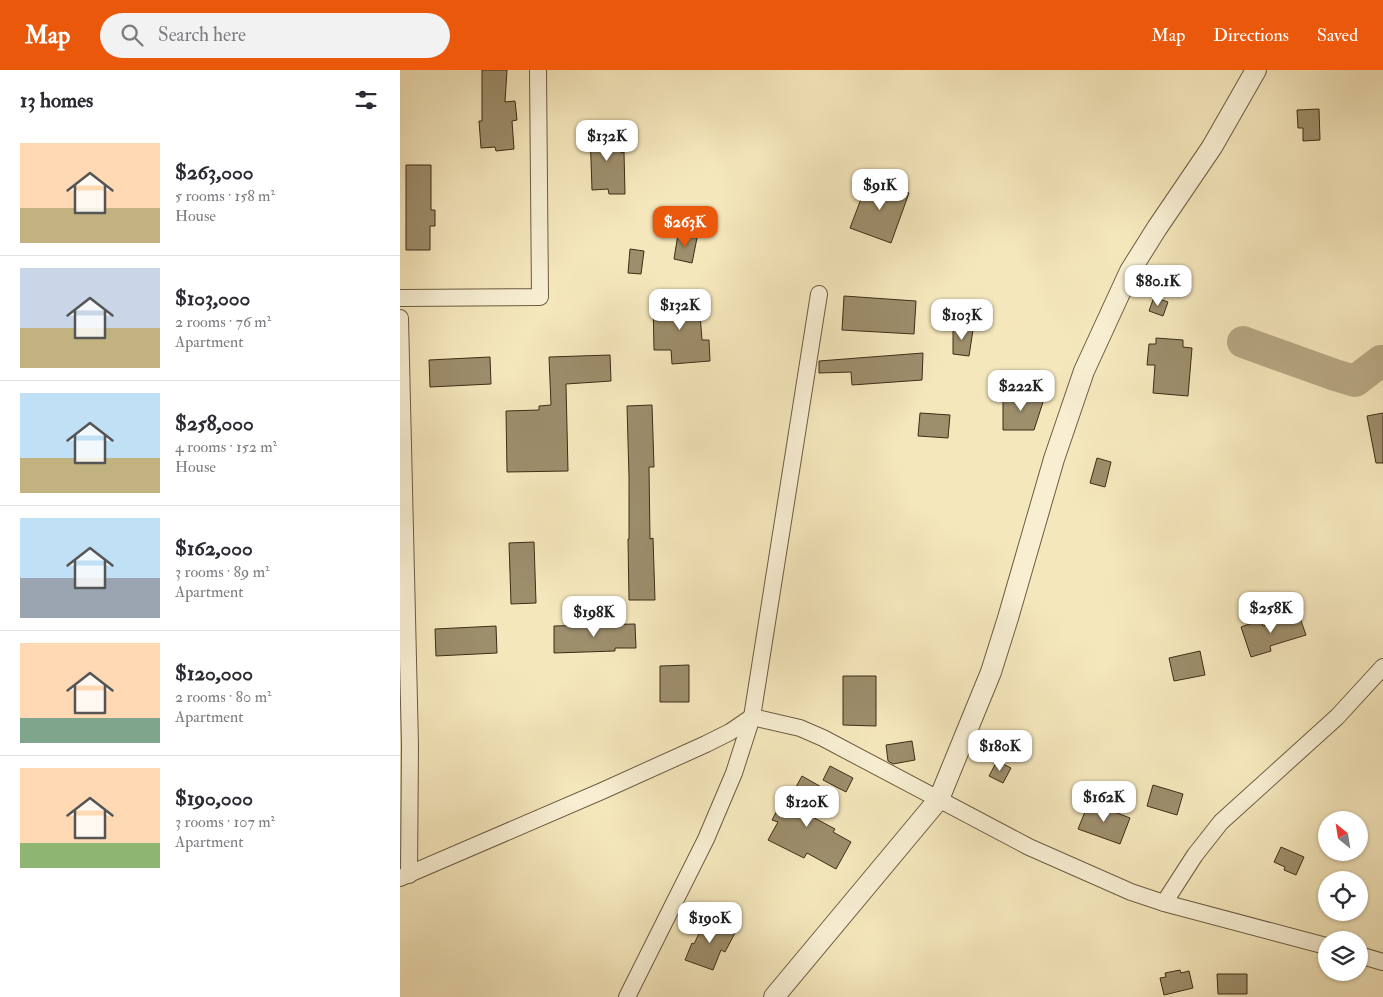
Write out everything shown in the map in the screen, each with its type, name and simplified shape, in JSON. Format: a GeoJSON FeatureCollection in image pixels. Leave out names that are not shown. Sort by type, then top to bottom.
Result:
{"type":"FeatureCollection","features":[{"type":"Feature","properties":{"kind":"street"},"geometry":{"type":"LineString","coordinates":[[400,298],[540,297],[538,70]]}},
{"type":"Feature","properties":{"kind":"street"},"geometry":{"type":"LineString","coordinates":[[774,997],[938,799],[991,672],[1054,458],[1088,363],[1130,271],[1212,147],[1256,70]]}},
{"type":"Feature","properties":{"kind":"street"},"geometry":{"type":"LineString","coordinates":[[626,997],[706,839],[734,773],[752,717],[819,294]]}},
{"type":"Feature","properties":{"kind":"street"},"geometry":{"type":"LineString","coordinates":[[400,318],[410,745],[404,876],[706,744],[730,732],[752,717],[800,728],[823,738],[955,809],[1029,846],[1131,892],[1164,903],[1318,944]]}},
{"type":"Feature","properties":{"kind":"street"},"geometry":{"type":"LineString","coordinates":[[1164,903],[1221,822],[1337,717],[1383,667]]}},
{"type":"Feature","properties":{"kind":"street"},"geometry":{"type":"LineString","coordinates":[[1368,958],[1383,962]]}},
{"type":"Feature","properties":{"kind":"building"},"geometry":{"type":"Polygon","coordinates":[[[482,70],[507,70],[505,102],[515,101],[517,120],[512,121],[514,149],[496,151],[495,147],[481,148],[479,121],[482,121],[482,70]]]}},
{"type":"Feature","properties":{"kind":"building"},"geometry":{"type":"Polygon","coordinates":[[[1319,109],[1320,140],[1303,141],[1303,128],[1298,128],[1297,110],[1319,109]]]}},
{"type":"Feature","properties":{"kind":"building"},"geometry":{"type":"Polygon","coordinates":[[[620,130],[621,153],[624,152],[625,194],[609,194],[608,189],[592,190],[590,131],[620,130]]]}},
{"type":"Feature","properties":{"kind":"building"},"geometry":{"type":"Polygon","coordinates":[[[406,165],[431,165],[431,210],[435,210],[435,226],[430,226],[430,250],[406,250],[406,165]]]}},
{"type":"Feature","properties":{"kind":"building"},"geometry":{"type":"Polygon","coordinates":[[[869,178],[909,193],[891,243],[850,228],[869,178]]]}},
{"type":"Feature","properties":{"kind":"building"},"geometry":{"type":"Polygon","coordinates":[[[678,234],[697,238],[692,263],[674,259],[678,234]]]}},
{"type":"Feature","properties":{"kind":"building"},"geometry":{"type":"Polygon","coordinates":[[[630,249],[644,251],[641,274],[628,273],[630,249]]]}},
{"type":"Feature","properties":{"kind":"building"},"geometry":{"type":"Polygon","coordinates":[[[844,296],[916,301],[914,334],[842,330],[844,296]]]}},
{"type":"Feature","properties":{"kind":"building"},"geometry":{"type":"Polygon","coordinates":[[[1154,297],[1168,302],[1163,316],[1149,311],[1154,297]]]}},
{"type":"Feature","properties":{"kind":"building"},"geometry":{"type":"Polygon","coordinates":[[[683,300],[683,303],[699,301],[702,340],[709,340],[710,361],[672,364],[671,350],[654,350],[653,301],[683,300]]]}},
{"type":"Feature","properties":{"kind":"building"},"geometry":{"type":"Polygon","coordinates":[[[953,327],[973,330],[969,356],[953,354],[953,327]]]}},
{"type":"Feature","properties":{"kind":"building"},"geometry":{"type":"Polygon","coordinates":[[[1156,338],[1183,340],[1183,347],[1192,348],[1188,396],[1153,393],[1155,365],[1147,365],[1149,344],[1156,344],[1156,338]]]}},
{"type":"Feature","properties":{"kind":"building"},"geometry":{"type":"Polygon","coordinates":[[[923,353],[922,380],[852,385],[851,372],[819,373],[819,361],[923,353]]]}},
{"type":"Feature","properties":{"kind":"building"},"geometry":{"type":"Polygon","coordinates":[[[610,355],[611,381],[566,384],[568,471],[507,472],[506,411],[539,410],[539,406],[551,405],[549,357],[610,355]]]}},
{"type":"Feature","properties":{"kind":"building"},"geometry":{"type":"Polygon","coordinates":[[[490,357],[491,384],[430,387],[429,360],[490,357]]]}},
{"type":"Feature","properties":{"kind":"building"},"geometry":{"type":"Polygon","coordinates":[[[1030,395],[1044,399],[1034,430],[1003,430],[1003,397],[1030,395]]]}},
{"type":"Feature","properties":{"kind":"building"},"geometry":{"type":"Polygon","coordinates":[[[652,405],[654,467],[649,467],[650,539],[653,538],[655,600],[629,600],[627,406],[652,405]]]}},
{"type":"Feature","properties":{"kind":"building"},"geometry":{"type":"Polygon","coordinates":[[[920,413],[950,415],[948,438],[918,436],[920,413]]]}},
{"type":"Feature","properties":{"kind":"building"},"geometry":{"type":"Polygon","coordinates":[[[1383,413],[1383,463],[1376,463],[1367,416],[1383,413]]]}},
{"type":"Feature","properties":{"kind":"building"},"geometry":{"type":"Polygon","coordinates":[[[1097,458],[1111,462],[1105,487],[1090,483],[1097,458]]]}},
{"type":"Feature","properties":{"kind":"building"},"geometry":{"type":"Polygon","coordinates":[[[534,542],[536,603],[511,604],[509,543],[534,542]]]}},
{"type":"Feature","properties":{"kind":"building"},"geometry":{"type":"Polygon","coordinates":[[[1299,615],[1306,635],[1270,646],[1271,651],[1251,657],[1241,627],[1261,620],[1263,626],[1299,615]]]}},
{"type":"Feature","properties":{"kind":"building"},"geometry":{"type":"Polygon","coordinates":[[[635,624],[636,648],[615,648],[615,651],[554,653],[554,626],[635,624]]]}},
{"type":"Feature","properties":{"kind":"building"},"geometry":{"type":"Polygon","coordinates":[[[496,626],[497,653],[436,656],[435,629],[496,626]]]}},
{"type":"Feature","properties":{"kind":"building"},"geometry":{"type":"Polygon","coordinates":[[[1200,651],[1205,675],[1174,681],[1169,658],[1200,651]]]}},
{"type":"Feature","properties":{"kind":"building"},"geometry":{"type":"Polygon","coordinates":[[[689,665],[689,702],[660,702],[660,666],[689,665]]]}},
{"type":"Feature","properties":{"kind":"building"},"geometry":{"type":"Polygon","coordinates":[[[843,676],[876,676],[876,726],[843,725],[843,676]]]}},
{"type":"Feature","properties":{"kind":"building"},"geometry":{"type":"Polygon","coordinates":[[[912,741],[915,760],[893,764],[888,761],[886,745],[912,741]]]}},
{"type":"Feature","properties":{"kind":"building"},"geometry":{"type":"Polygon","coordinates":[[[997,761],[1011,768],[1003,783],[989,776],[997,761]]]}},
{"type":"Feature","properties":{"kind":"building"},"geometry":{"type":"Polygon","coordinates":[[[830,766],[853,778],[846,792],[823,780],[830,766]]]}},
{"type":"Feature","properties":{"kind":"building"},"geometry":{"type":"Polygon","coordinates":[[[802,776],[823,788],[809,815],[835,829],[833,832],[851,842],[836,869],[807,853],[804,858],[768,840],[778,822],[772,820],[781,803],[786,805],[802,776]]]}},
{"type":"Feature","properties":{"kind":"building"},"geometry":{"type":"Polygon","coordinates":[[[1153,785],[1183,794],[1177,815],[1147,806],[1153,785]]]}},
{"type":"Feature","properties":{"kind":"building"},"geometry":{"type":"Polygon","coordinates":[[[1089,802],[1130,818],[1120,844],[1078,829],[1089,802]]]}},
{"type":"Feature","properties":{"kind":"building"},"geometry":{"type":"Polygon","coordinates":[[[1281,847],[1304,857],[1296,875],[1284,870],[1285,867],[1274,862],[1281,847]]]}},
{"type":"Feature","properties":{"kind":"building"},"geometry":{"type":"Polygon","coordinates":[[[707,917],[736,931],[725,952],[721,950],[713,970],[685,960],[692,943],[694,944],[707,917]]]}},
{"type":"Feature","properties":{"kind":"building"},"geometry":{"type":"Polygon","coordinates":[[[1180,970],[1181,973],[1189,971],[1193,988],[1164,995],[1160,978],[1166,977],[1165,973],[1180,970]]]}},
{"type":"Feature","properties":{"kind":"building"},"geometry":{"type":"Polygon","coordinates":[[[1217,974],[1247,974],[1247,994],[1218,994],[1217,974]]]}},
{"type":"Feature","properties":{"kind":"waterway"},"geometry":{"type":"LineString","coordinates":[[1243,342],[1355,381],[1383,361]]}}]}
